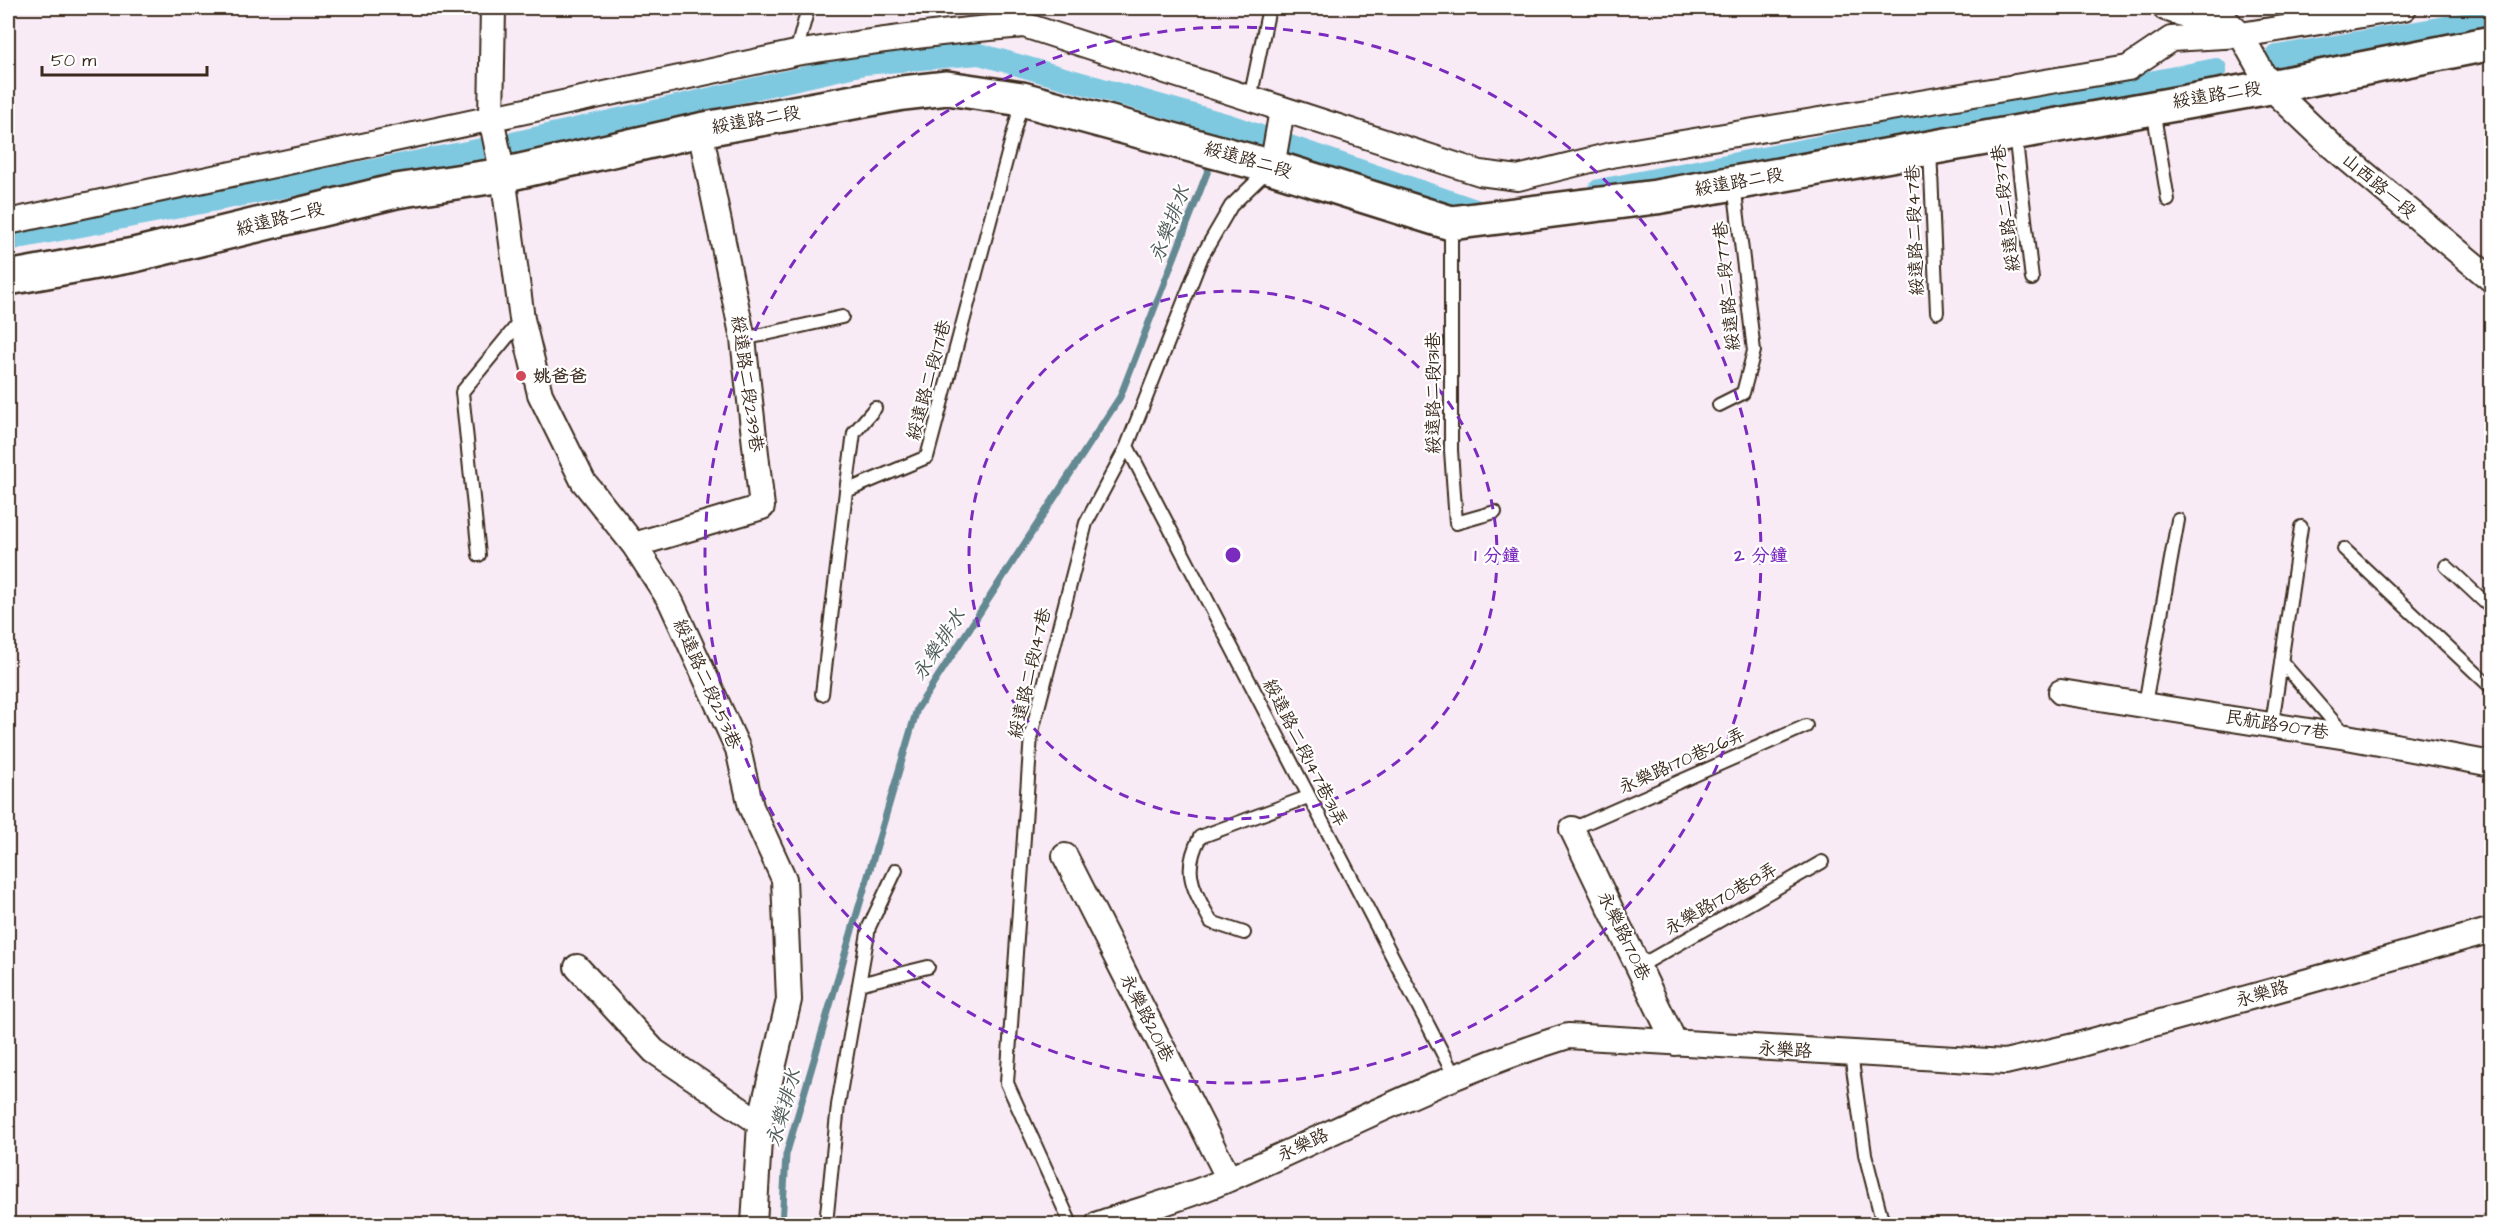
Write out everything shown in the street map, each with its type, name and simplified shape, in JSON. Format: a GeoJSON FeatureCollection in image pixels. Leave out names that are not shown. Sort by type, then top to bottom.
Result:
{"type":"FeatureCollection","features":[{"type":"Feature","properties":{"kind":"street","name":"綏遠路二段253巷"},"geometry":{"type":"LineString","coordinates":[[493,8],[493,124],[503,175],[522,318],[540,394],[578,472],[634,544],[670,602],[738,749],[751,807],[784,879],[789,1000],[760,1123],[754,1224]]}},
{"type":"Feature","properties":{"kind":"street"},"geometry":{"type":"LineString","coordinates":[[2166,8],[2241,34]]}},
{"type":"Feature","properties":{"kind":"street","name":"山西路一段"},"geometry":{"type":"LineString","coordinates":[[2213,8],[2241,34],[2270,87],[2333,147],[2492,280]]}},
{"type":"Feature","properties":{"kind":"street"},"geometry":{"type":"LineString","coordinates":[[8,222],[493,124],[796,53],[1026,16],[1282,110],[1480,173],[1518,178],[1611,155],[2128,68],[2171,39],[2241,34],[2403,8]]}},
{"type":"Feature","properties":{"kind":"street","name":"綏遠路二段"},"geometry":{"type":"LineString","coordinates":[[8,278],[134,255],[396,191],[503,175],[700,130],[903,93],[947,88],[1022,99],[1205,148],[1451,223],[1656,196],[1734,183],[2153,106],[2270,87],[2492,43]]}},
{"type":"Feature","properties":{"kind":"street"},"geometry":{"type":"LineString","coordinates":[[1262,164],[1282,110]]}},
{"type":"Feature","properties":{"kind":"street","name":"綏遠路二段239巷"},"geometry":{"type":"LineString","coordinates":[[634,544],[762,507],[743,339],[700,130]]}},
{"type":"Feature","properties":{"kind":"street","name":"民航路907巷"},"geometry":{"type":"LineString","coordinates":[[2061,692],[2272,724],[2492,764]]}},
{"type":"Feature","properties":{"kind":"street","name":"永樂路170巷"},"geometry":{"type":"LineString","coordinates":[[1572,829],[1675,1043]]}},
{"type":"Feature","properties":{"kind":"street","name":"永樂路201巷"},"geometry":{"type":"LineString","coordinates":[[1065,856],[1229,1179]]}},
{"type":"Feature","properties":{"kind":"street","name":"永樂路"},"geometry":{"type":"LineString","coordinates":[[1098,1224],[1229,1179],[1454,1075],[1508,1054],[1568,1036],[2005,1062],[2074,1046],[2492,930]]}},
{"type":"Feature","properties":{"kind":"street"},"geometry":{"type":"LineString","coordinates":[[577,967],[654,1052],[760,1123]]}},
{"type":"Feature","properties":{"kind":"lane"},"geometry":{"type":"LineString","coordinates":[[796,53],[808,8]]}},
{"type":"Feature","properties":{"kind":"lane"},"geometry":{"type":"LineString","coordinates":[[1250,99],[1269,8]]}},
{"type":"Feature","properties":{"kind":"lane","name":"綏遠路二段171巷"},"geometry":{"type":"LineString","coordinates":[[846,491],[927,458],[1022,99]]}},
{"type":"Feature","properties":{"kind":"lane"},"geometry":{"type":"LineString","coordinates":[[2153,106],[2168,200]]}},
{"type":"Feature","properties":{"kind":"lane","name":"綏遠路二段37巷"},"geometry":{"type":"LineString","coordinates":[[2015,132],[2032,279]]}},
{"type":"Feature","properties":{"kind":"lane","name":"綏遠路二段47巷"},"geometry":{"type":"LineString","coordinates":[[1930,148],[1937,312]]}},
{"type":"Feature","properties":{"kind":"lane","name":"綏遠路二段147巷"},"geometry":{"type":"LineString","coordinates":[[1071,1224],[1006,1083],[1031,735],[1086,523],[1127,446],[1202,256],[1231,206],[1262,164]]}},
{"type":"Feature","properties":{"kind":"lane","name":"綏遠路二段77巷"},"geometry":{"type":"LineString","coordinates":[[1719,405],[1743,393],[1754,351],[1734,183]]}},
{"type":"Feature","properties":{"kind":"lane","name":"綏遠路二段131巷"},"geometry":{"type":"LineString","coordinates":[[1451,223],[1451,450],[1456,523],[1494,512]]}},
{"type":"Feature","properties":{"kind":"lane"},"geometry":{"type":"LineString","coordinates":[[743,339],[842,317]]}},
{"type":"Feature","properties":{"kind":"lane"},"geometry":{"type":"LineString","coordinates":[[479,555],[462,392],[522,318]]}},
{"type":"Feature","properties":{"kind":"lane"},"geometry":{"type":"LineString","coordinates":[[822,694],[854,433],[875,408]]}},
{"type":"Feature","properties":{"kind":"lane","name":"綏遠路二段147巷31弄"},"geometry":{"type":"LineString","coordinates":[[1127,446],[1454,1075]]}},
{"type":"Feature","properties":{"kind":"lane"},"geometry":{"type":"LineString","coordinates":[[2145,704],[2178,520]]}},
{"type":"Feature","properties":{"kind":"lane"},"geometry":{"type":"LineString","coordinates":[[2272,724],[2301,527]]}},
{"type":"Feature","properties":{"kind":"lane"},"geometry":{"type":"LineString","coordinates":[[2344,549],[2492,688]]}},
{"type":"Feature","properties":{"kind":"lane"},"geometry":{"type":"LineString","coordinates":[[2446,566],[2492,609]]}},
{"type":"Feature","properties":{"kind":"lane"},"geometry":{"type":"LineString","coordinates":[[2281,661],[2347,737]]}},
{"type":"Feature","properties":{"kind":"lane","name":"永樂路170巷26弄"},"geometry":{"type":"LineString","coordinates":[[1572,829],[1806,726]]}},
{"type":"Feature","properties":{"kind":"lane"},"geometry":{"type":"LineString","coordinates":[[1244,933],[1211,922],[1192,886],[1190,857],[1200,837],[1308,797]]}},
{"type":"Feature","properties":{"kind":"lane","name":"永樂路170巷8弄"},"geometry":{"type":"LineString","coordinates":[[1638,967],[1822,862]]}},
{"type":"Feature","properties":{"kind":"lane"},"geometry":{"type":"LineString","coordinates":[[826,1224],[838,1105],[869,927],[896,870]]}},
{"type":"Feature","properties":{"kind":"lane"},"geometry":{"type":"LineString","coordinates":[[859,984],[928,967]]}},
{"type":"Feature","properties":{"kind":"lane"},"geometry":{"type":"LineString","coordinates":[[1851,1054],[1865,1154],[1883,1224]]}},
{"type":"Feature","properties":{"kind":"waterway"},"geometry":{"type":"LineString","coordinates":[[2277,56],[2492,19]]}},
{"type":"Feature","properties":{"kind":"waterway"},"geometry":{"type":"LineString","coordinates":[[8,240],[508,144],[864,64],[979,54],[1226,124],[1481,212],[1490,211]]}},
{"type":"Feature","properties":{"kind":"waterway"},"geometry":{"type":"LineString","coordinates":[[1599,190],[2216,69]]}},
{"type":"Feature","properties":{"kind":"waterway","name":"永樂排水"},"geometry":{"type":"LineString","coordinates":[[1219,144],[1226,124]]}},
{"type":"Feature","properties":{"kind":"waterway","name":"永樂排水"},"geometry":{"type":"LineString","coordinates":[[782,1224],[786,1155],[917,709],[1120,397],[1212,160]]}},
{"type":"Feature","properties":{"kind":"place","name":"姚爸爸"},"geometry":{"type":"Point","coordinates":[521,376]}}]}
